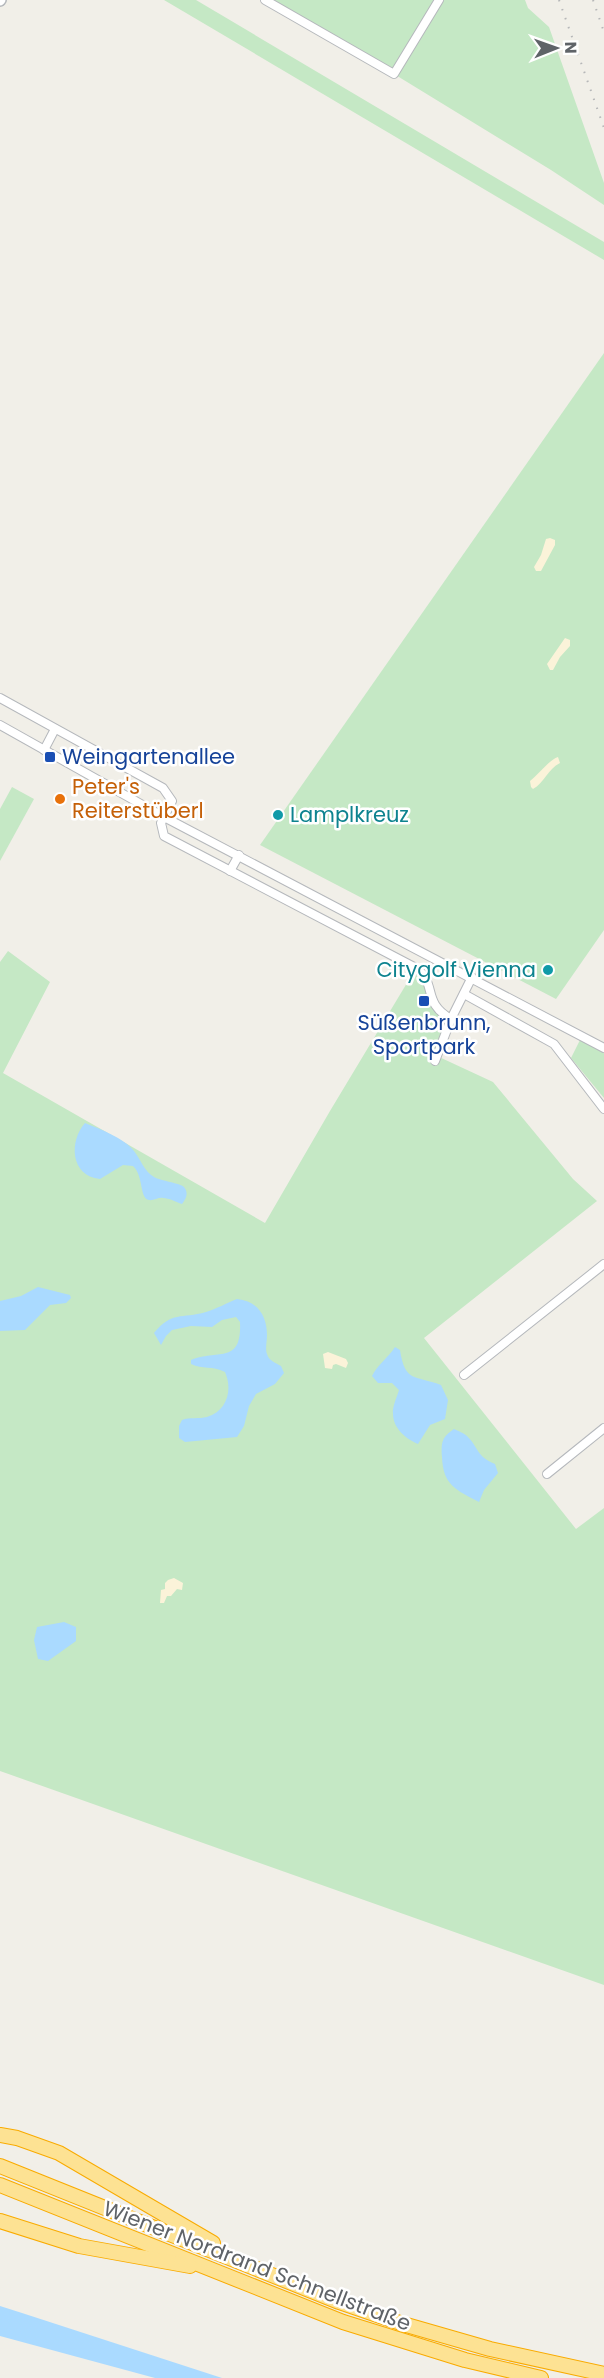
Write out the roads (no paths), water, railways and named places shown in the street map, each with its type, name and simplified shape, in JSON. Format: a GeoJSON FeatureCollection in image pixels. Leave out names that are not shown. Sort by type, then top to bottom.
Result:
{"type":"FeatureCollection","features":[{"type":"Feature","properties":{"kind":"highway"},"geometry":{"type":"LineString","coordinates":[[0,2135],[17,2138],[59,2153],[215,2244],[221,2255]]}},
{"type":"Feature","properties":{"kind":"highway","name":"Wiener Nordrand Schnellstraße"},"geometry":{"type":"LineString","coordinates":[[0,2166],[339,2302],[403,2324],[490,2349],[604,2374]]}},
{"type":"Feature","properties":{"kind":"highway","name":"Wiener Nordrand Schnellstraße"},"geometry":{"type":"LineString","coordinates":[[0,2185],[343,2322],[457,2357],[541,2378]]}},
{"type":"Feature","properties":{"kind":"highway"},"geometry":{"type":"LineString","coordinates":[[0,2221],[79,2246],[216,2270]]}},
{"type":"Feature","properties":{"kind":"street"},"geometry":{"type":"LineString","coordinates":[[265,0],[276,3],[394,74],[439,0]]}},
{"type":"Feature","properties":{"kind":"street"},"geometry":{"type":"LineString","coordinates":[[0,698],[163,788],[171,801],[161,827],[164,836],[416,968],[427,980],[433,1004],[451,1019]]}},
{"type":"Feature","properties":{"kind":"street"},"geometry":{"type":"LineString","coordinates":[[0,725],[164,817],[604,1048]]}},
{"type":"Feature","properties":{"kind":"street"},"geometry":{"type":"LineString","coordinates":[[44,750],[55,729]]}},
{"type":"Feature","properties":{"kind":"street"},"geometry":{"type":"LineString","coordinates":[[230,871],[239,855]]}},
{"type":"Feature","properties":{"kind":"street"},"geometry":{"type":"LineString","coordinates":[[435,1061],[451,1019],[472,977]]}},
{"type":"Feature","properties":{"kind":"street"},"geometry":{"type":"LineString","coordinates":[[464,994],[544,1036],[554,1044],[604,1109]]}},
{"type":"Feature","properties":{"kind":"street"},"geometry":{"type":"LineString","coordinates":[[464,1375],[604,1264]]}},
{"type":"Feature","properties":{"kind":"street"},"geometry":{"type":"LineString","coordinates":[[547,1474],[604,1428]]}},
{"type":"Feature","properties":{"kind":"water"},"geometry":{"type":"Polygon","coordinates":[[[85,1123],[111,1134],[130,1146],[145,1169],[154,1177],[184,1187],[186,1196],[182,1204],[165,1198],[151,1200],[146,1198],[139,1175],[133,1166],[123,1165],[100,1179],[83,1172],[75,1157],[75,1148],[76,1139],[85,1123]]]}},
{"type":"Feature","properties":{"kind":"water"},"geometry":{"type":"Polygon","coordinates":[[[38,1287],[70,1295],[71,1298],[66,1303],[50,1305],[25,1330],[0,1331],[0,1301],[21,1296],[38,1287]]]}},
{"type":"Feature","properties":{"kind":"water"},"geometry":{"type":"Polygon","coordinates":[[[237,1299],[251,1303],[260,1311],[267,1328],[267,1354],[271,1360],[281,1366],[284,1373],[275,1384],[256,1394],[249,1406],[244,1426],[237,1437],[185,1442],[179,1438],[179,1426],[182,1420],[204,1418],[214,1414],[224,1405],[228,1393],[225,1372],[195,1366],[191,1364],[191,1360],[232,1350],[237,1345],[240,1336],[240,1322],[236,1317],[222,1320],[212,1327],[191,1326],[172,1330],[161,1345],[154,1333],[166,1321],[206,1312],[237,1299]]]}},
{"type":"Feature","properties":{"kind":"water"},"geometry":{"type":"Polygon","coordinates":[[[395,1347],[400,1350],[408,1373],[441,1385],[448,1400],[445,1419],[430,1425],[418,1444],[405,1436],[395,1424],[393,1411],[399,1390],[392,1383],[378,1383],[372,1376],[395,1347]]]}},
{"type":"Feature","properties":{"kind":"water"},"geometry":{"type":"Polygon","coordinates":[[[454,1429],[466,1435],[481,1455],[495,1464],[498,1473],[484,1490],[479,1502],[452,1486],[445,1474],[442,1444],[445,1437],[454,1429]]]}},
{"type":"Feature","properties":{"kind":"water"},"geometry":{"type":"Polygon","coordinates":[[[64,1622],[76,1627],[76,1641],[48,1661],[38,1659],[34,1640],[37,1627],[64,1622]]]}},
{"type":"Feature","properties":{"kind":"water"},"geometry":{"type":"Polygon","coordinates":[[[0,2306],[222,2378],[155,2378],[0,2336],[0,2306]]]}},
{"type":"Feature","properties":{"kind":"railway"},"geometry":{"type":"LineString","coordinates":[[559,0],[604,128]]}},
{"type":"Feature","properties":{"kind":"railway"},"geometry":{"type":"LineString","coordinates":[[593,0],[604,32]]}},
{"type":"Feature","properties":{"kind":"place","name":"Weingartenallee"},"geometry":{"type":"Point","coordinates":[50,757]}},
{"type":"Feature","properties":{"kind":"place","name":"Peter's Reiterstüberl"},"geometry":{"type":"Point","coordinates":[60,799]}},
{"type":"Feature","properties":{"kind":"place","name":"Lamplkreuz"},"geometry":{"type":"Point","coordinates":[278,815]}},
{"type":"Feature","properties":{"kind":"place","name":"Citygolf Vienna"},"geometry":{"type":"Point","coordinates":[548,970]}},
{"type":"Feature","properties":{"kind":"place","name":"Süßenbrunn, Sportpark"},"geometry":{"type":"Point","coordinates":[424,1001]}}]}
